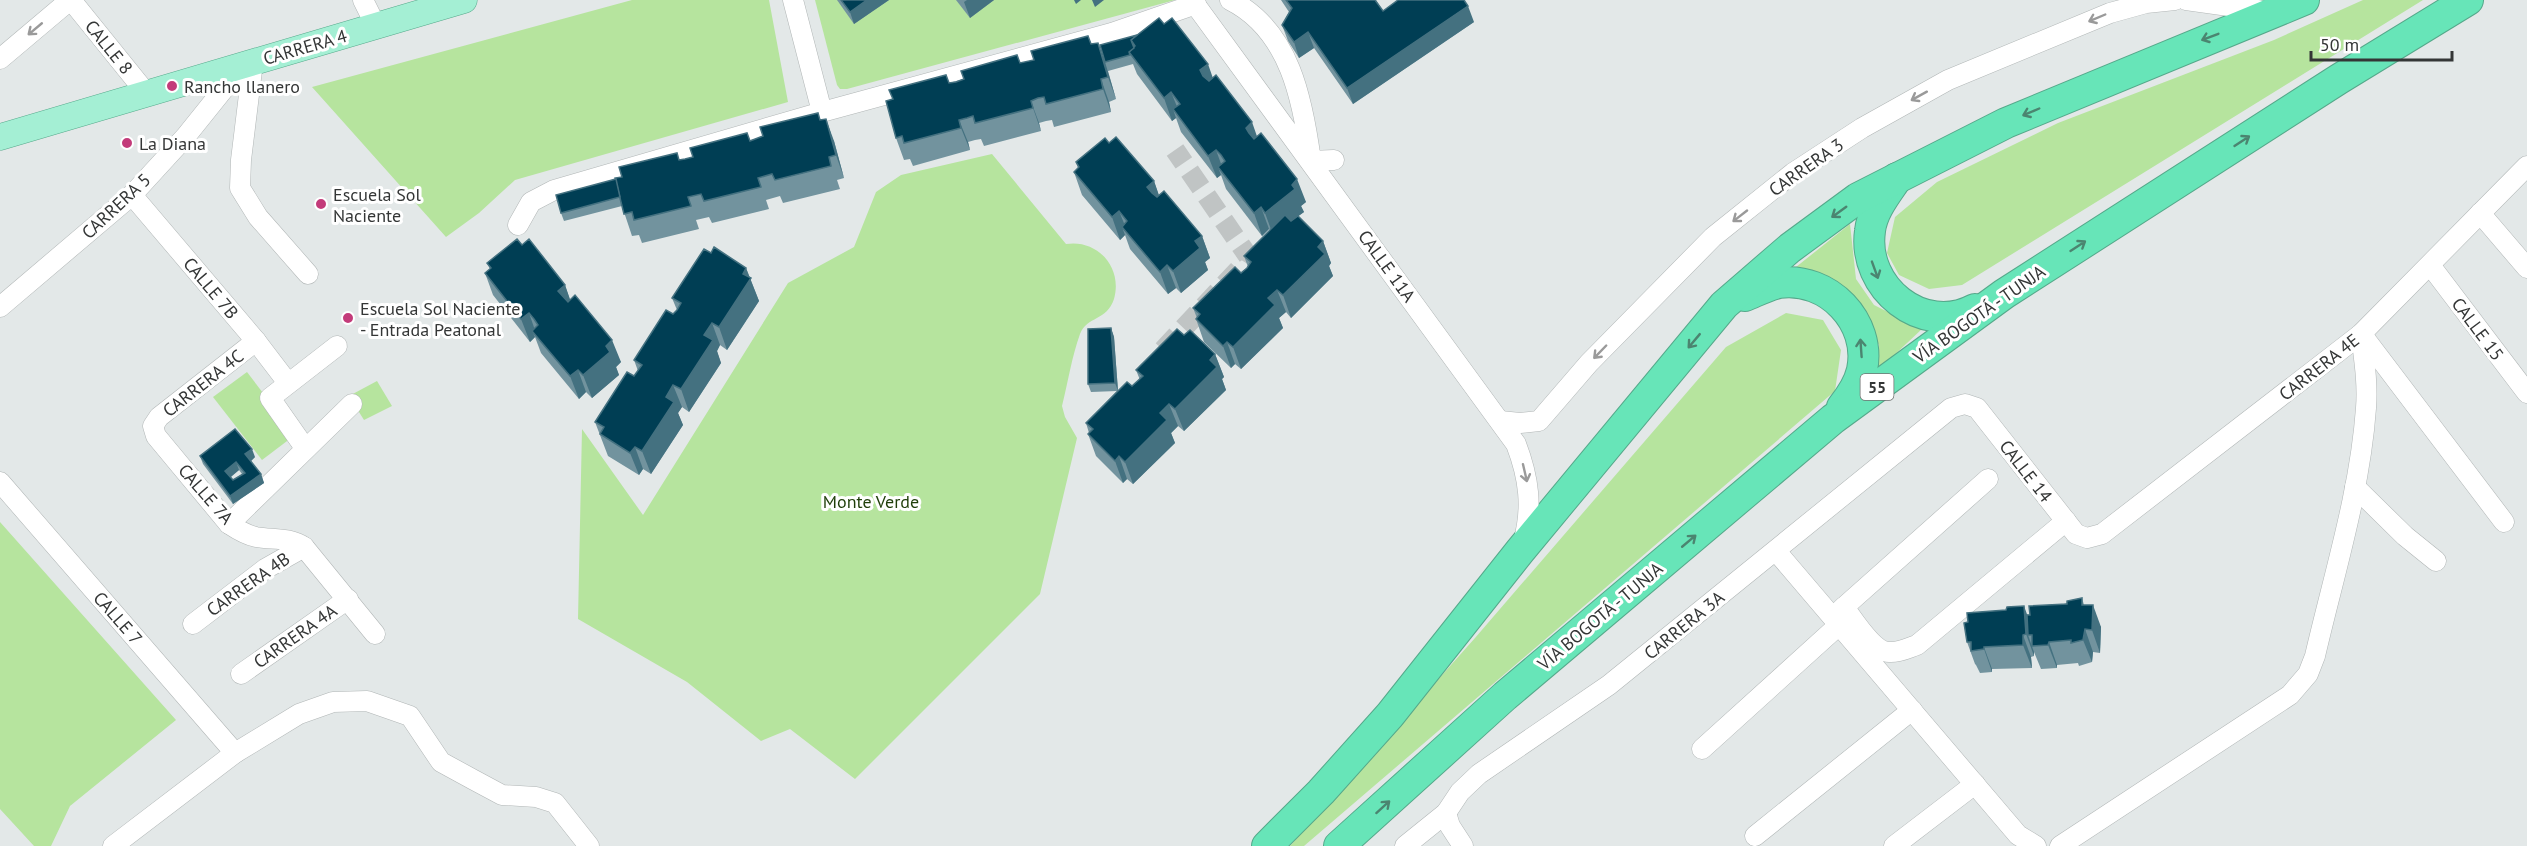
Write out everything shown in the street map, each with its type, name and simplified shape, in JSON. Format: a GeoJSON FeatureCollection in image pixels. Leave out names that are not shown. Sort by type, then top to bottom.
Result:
{"type":"FeatureCollection","features":[{"type":"Feature","properties":{"kind":"highway"},"geometry":{"type":"LineString","coordinates":[[1267,846],[1321,792],[1390,715],[1520,551],[1724,305],[1790,248],[1858,198],[2006,123],[2304,0]]}},
{"type":"Feature","properties":{"kind":"highway","name":"VÍA BOGOTÁ - TUNJA"},"geometry":{"type":"LineString","coordinates":[[1340,846],[1505,696],[1833,419],[2004,294],[2339,79],[2468,0]]}},
{"type":"Feature","properties":{"kind":"highway"},"geometry":{"type":"LineString","coordinates":[[1897,178],[1879,205],[1870,229],[1869,255],[1878,279],[1894,299],[1916,312],[1941,317],[1966,313],[2004,294]]}},
{"type":"Feature","properties":{"kind":"highway"},"geometry":{"type":"LineString","coordinates":[[1724,305],[1779,283],[1807,284],[1833,296],[1852,316],[1862,342],[1862,370],[1850,396],[1833,419]]}},
{"type":"Feature","properties":{"kind":"main road","name":"CARRERA 4"},"geometry":{"type":"LineString","coordinates":[[0,136],[464,0]]}},
{"type":"Feature","properties":{"kind":"street"},"geometry":{"type":"LineString","coordinates":[[0,59],[71,0]]}},
{"type":"Feature","properties":{"kind":"street","name":"CALLE 8"},"geometry":{"type":"LineString","coordinates":[[71,0],[147,94]]}},
{"type":"Feature","properties":{"kind":"street"},"geometry":{"type":"LineString","coordinates":[[363,0],[376,26]]}},
{"type":"Feature","properties":{"kind":"street"},"geometry":{"type":"LineString","coordinates":[[793,0],[822,112]]}},
{"type":"Feature","properties":{"kind":"street"},"geometry":{"type":"LineString","coordinates":[[1230,0],[1257,20],[1279,46],[1293,76],[1305,118],[1311,161],[1334,160]]}},
{"type":"Feature","properties":{"kind":"street","name":"CARRERA 3"},"geometry":{"type":"LineString","coordinates":[[1500,421],[1520,423],[1539,421],[1589,363],[1713,237],[1793,173],[1862,128],[1948,80],[2110,13],[2146,3],[2175,0]]}},
{"type":"Feature","properties":{"kind":"street"},"geometry":{"type":"LineString","coordinates":[[2186,0],[2274,13]]}},
{"type":"Feature","properties":{"kind":"street"},"geometry":{"type":"LineString","coordinates":[[518,225],[531,202],[554,190],[593,186],[822,112],[1112,33],[1194,2]]}},
{"type":"Feature","properties":{"kind":"street","name":"CALLE 11A"},"geometry":{"type":"LineString","coordinates":[[1194,2],[1516,444],[1526,470],[1530,497],[1528,525],[1520,551]]}},
{"type":"Feature","properties":{"kind":"street"},"geometry":{"type":"LineString","coordinates":[[248,64],[240,188],[258,217],[308,274]]}},
{"type":"Feature","properties":{"kind":"street","name":"CARRERA 5"},"geometry":{"type":"LineString","coordinates":[[0,307],[132,195],[248,64]]}},
{"type":"Feature","properties":{"kind":"street","name":"CARRERA 4E"},"geometry":{"type":"LineString","coordinates":[[2086,538],[2102,534],[2361,334],[2527,166]]}},
{"type":"Feature","properties":{"kind":"street","name":"CALLE 7B"},"geometry":{"type":"LineString","coordinates":[[132,195],[256,341],[288,383]]}},
{"type":"Feature","properties":{"kind":"street"},"geometry":{"type":"LineString","coordinates":[[2480,213],[2527,267]]}},
{"type":"Feature","properties":{"kind":"street","name":"CALLE 15"},"geometry":{"type":"LineString","coordinates":[[2430,265],[2527,393]]}},
{"type":"Feature","properties":{"kind":"street"},"geometry":{"type":"LineString","coordinates":[[2060,846],[2290,695],[2308,674],[2315,656],[2355,487],[2366,406],[2366,373],[2361,334]]}},
{"type":"Feature","properties":{"kind":"street"},"geometry":{"type":"LineString","coordinates":[[2361,334],[2504,522]]}},
{"type":"Feature","properties":{"kind":"street","name":"CARRERA 4C"},"geometry":{"type":"LineString","coordinates":[[153,426],[159,417],[256,341]]}},
{"type":"Feature","properties":{"kind":"street"},"geometry":{"type":"LineString","coordinates":[[305,448],[270,398],[337,346]]}},
{"type":"Feature","properties":{"kind":"street"},"geometry":{"type":"LineString","coordinates":[[230,524],[352,404]]}},
{"type":"Feature","properties":{"kind":"street","name":"CALLE 14"},"geometry":{"type":"LineString","coordinates":[[1965,404],[1977,408],[2076,534],[2086,538]]}},
{"type":"Feature","properties":{"kind":"street","name":"CARRERA 3A"},"geometry":{"type":"LineString","coordinates":[[1405,846],[1446,813],[1460,792],[1479,774],[1531,736],[1581,706],[1951,408],[1965,404]]}},
{"type":"Feature","properties":{"kind":"street","name":"CALLE 7A"},"geometry":{"type":"LineString","coordinates":[[153,426],[156,436],[230,524],[241,532],[255,537],[296,541],[304,547]]}},
{"type":"Feature","properties":{"kind":"street"},"geometry":{"type":"LineString","coordinates":[[1702,749],[1839,616],[1988,479]]}},
{"type":"Feature","properties":{"kind":"street","name":"CALLE 7"},"geometry":{"type":"LineString","coordinates":[[0,482],[235,753]]}},
{"type":"Feature","properties":{"kind":"street"},"geometry":{"type":"LineString","coordinates":[[2355,487],[2405,536],[2436,561]]}},
{"type":"Feature","properties":{"kind":"street"},"geometry":{"type":"LineString","coordinates":[[1776,551],[1839,616],[1878,650],[1900,651],[1917,645],[2066,521]]}},
{"type":"Feature","properties":{"kind":"street"},"geometry":{"type":"LineString","coordinates":[[304,547],[375,634]]}},
{"type":"Feature","properties":{"kind":"street","name":"CARRERA 4B"},"geometry":{"type":"LineString","coordinates":[[193,624],[265,569],[304,547]]}},
{"type":"Feature","properties":{"kind":"street","name":"CARRERA 4A"},"geometry":{"type":"LineString","coordinates":[[241,674],[348,599]]}},
{"type":"Feature","properties":{"kind":"street"},"geometry":{"type":"LineString","coordinates":[[1839,616],[1912,710],[2018,835],[2036,846]]}},
{"type":"Feature","properties":{"kind":"street"},"geometry":{"type":"LineString","coordinates":[[113,846],[235,753],[299,714],[333,702],[367,701],[410,716],[441,762],[474,780],[502,795],[536,797],[555,802],[589,846]]}},
{"type":"Feature","properties":{"kind":"street"},"geometry":{"type":"LineString","coordinates":[[1755,836],[1912,710]]}},
{"type":"Feature","properties":{"kind":"street"},"geometry":{"type":"LineString","coordinates":[[1894,846],[1975,784]]}},
{"type":"Feature","properties":{"kind":"street"},"geometry":{"type":"LineString","coordinates":[[1446,813],[1450,826],[1463,846]]}},
{"type":"Feature","properties":{"kind":"green space"},"geometry":{"type":"Polygon","coordinates":[[[632,0],[769,0],[788,102],[515,180],[479,213],[446,237],[312,87],[632,0]]]}},
{"type":"Feature","properties":{"kind":"green space"},"geometry":{"type":"Polygon","coordinates":[[[815,0],[1175,0],[840,89],[837,85],[815,0]]]}},
{"type":"Feature","properties":{"kind":"green space"},"geometry":{"type":"Polygon","coordinates":[[[2363,0],[2423,0],[1962,285],[1929,289],[1899,275],[1887,253],[1895,217],[1937,182],[2058,123],[2274,40],[2363,0]]]}},
{"type":"Feature","properties":{"kind":"green space","name":"Monte Verde"},"geometry":{"type":"Polygon","coordinates":[[[992,154],[1066,244],[1088,246],[1105,258],[1115,276],[1114,299],[1107,311],[1083,328],[1072,360],[1062,406],[1065,417],[1077,438],[1040,594],[855,779],[790,729],[761,741],[687,682],[578,619],[582,429],[643,515],[788,283],[854,247],[876,192],[901,175],[992,154]]]}},
{"type":"Feature","properties":{"kind":"green space"},"geometry":{"type":"Polygon","coordinates":[[[1850,224],[1856,279],[1874,305],[1922,329],[1875,373],[1879,345],[1853,300],[1826,275],[1791,271],[1850,224]]]}},
{"type":"Feature","properties":{"kind":"green space"},"geometry":{"type":"Polygon","coordinates":[[[1786,313],[1823,320],[1841,350],[1835,391],[1304,846],[1290,846],[1475,638],[1726,347],[1786,313]]]}},
{"type":"Feature","properties":{"kind":"green space"},"geometry":{"type":"Polygon","coordinates":[[[247,372],[295,435],[262,460],[213,397],[247,372]]]}},
{"type":"Feature","properties":{"kind":"green space"},"geometry":{"type":"Polygon","coordinates":[[[377,381],[392,406],[364,420],[349,396],[377,381]]]}},
{"type":"Feature","properties":{"kind":"green space"},"geometry":{"type":"Polygon","coordinates":[[[0,522],[176,720],[70,806],[51,846],[34,846],[0,809],[0,522]]]}},
{"type":"Feature","properties":{"kind":"building"},"geometry":{"type":"Polygon","coordinates":[[[841,0],[867,0],[850,12],[841,0]]]}},
{"type":"Feature","properties":{"kind":"building"},"geometry":{"type":"Polygon","coordinates":[[[1286,0],[1375,0],[1383,11],[1398,0],[1464,0],[1468,6],[1347,88],[1308,32],[1294,42],[1282,25],[1292,8],[1286,0]]]}},
{"type":"Feature","properties":{"kind":"building"},"geometry":{"type":"Polygon","coordinates":[[[1159,18],[1164,24],[1172,18],[1208,64],[1200,70],[1203,76],[1209,81],[1216,75],[1252,122],[1246,128],[1249,133],[1254,139],[1261,133],[1297,179],[1292,185],[1295,189],[1265,213],[1261,207],[1254,213],[1218,167],[1225,161],[1221,155],[1216,150],[1208,156],[1173,109],[1180,104],[1171,92],[1164,98],[1129,52],[1135,46],[1131,40],[1159,18]]]}},
{"type":"Feature","properties":{"kind":"building"},"geometry":{"type":"Polygon","coordinates":[[[1137,35],[1131,40],[1134,48],[1129,52],[1130,55],[1105,62],[1100,45],[1137,35]]]}},
{"type":"Feature","properties":{"kind":"building"},"geometry":{"type":"Polygon","coordinates":[[[1088,36],[1091,44],[1098,43],[1108,77],[1101,79],[1103,89],[1046,104],[1044,97],[1038,98],[1031,101],[1033,108],[975,123],[973,116],[959,120],[961,128],[904,143],[902,136],[896,138],[886,101],[893,99],[889,90],[946,75],[949,83],[956,82],[964,79],[961,71],[1017,55],[1020,63],[1034,60],[1031,51],[1088,36]]]}},
{"type":"Feature","properties":{"kind":"building"},"geometry":{"type":"Polygon","coordinates":[[[818,113],[820,120],[826,119],[836,155],[829,157],[831,166],[775,180],[772,174],[758,178],[761,187],[704,201],[701,194],[688,197],[691,206],[634,220],[632,212],[624,214],[615,178],[622,177],[619,167],[677,153],[679,160],[693,157],[690,148],[747,133],[750,141],[763,136],[760,127],[818,113]]]}},
{"type":"Feature","properties":{"kind":"building"},"geometry":{"type":"Polygon","coordinates":[[[1116,137],[1154,181],[1147,187],[1152,193],[1157,197],[1164,191],[1202,236],[1195,241],[1200,248],[1173,271],[1167,265],[1160,272],[1122,227],[1127,221],[1119,211],[1112,217],[1074,172],[1079,167],[1076,162],[1105,138],[1109,143],[1116,137]]]}},
{"type":"Feature","properties":{"kind":"building"},"geometry":{"type":"Polygon","coordinates":[[[616,179],[620,197],[561,213],[556,195],[616,179]]]}},
{"type":"Feature","properties":{"kind":"building"},"geometry":{"type":"Polygon","coordinates":[[[1285,215],[1291,221],[1298,216],[1323,241],[1318,247],[1325,254],[1283,295],[1277,290],[1268,298],[1275,305],[1233,347],[1227,342],[1223,346],[1196,319],[1200,314],[1193,308],[1235,267],[1241,273],[1247,268],[1251,262],[1244,256],[1285,215]]]}},
{"type":"Feature","properties":{"kind":"building"},"geometry":{"type":"Polygon","coordinates":[[[517,239],[522,245],[529,239],[565,285],[558,291],[568,302],[575,295],[612,340],[606,346],[610,352],[583,375],[578,370],[570,376],[532,331],[538,325],[534,319],[529,313],[521,319],[485,273],[491,268],[487,263],[517,239]]]}},
{"type":"Feature","properties":{"kind":"building"},"geometry":{"type":"Polygon","coordinates":[[[714,247],[746,268],[743,274],[751,278],[719,327],[712,323],[704,335],[713,340],[681,389],[673,385],[666,397],[674,402],[642,451],[635,447],[630,453],[600,434],[604,427],[595,422],[627,372],[634,376],[642,365],[634,360],[666,310],[673,314],[677,310],[681,303],[672,298],[704,249],[711,253],[714,247]]]}},
{"type":"Feature","properties":{"kind":"building"},"geometry":{"type":"Polygon","coordinates":[[[1111,328],[1115,383],[1088,384],[1088,329],[1111,328]]]}},
{"type":"Feature","properties":{"kind":"building"},"geometry":{"type":"Polygon","coordinates":[[[1177,329],[1184,335],[1190,330],[1215,354],[1210,360],[1217,367],[1175,409],[1169,404],[1160,413],[1167,420],[1125,462],[1119,456],[1115,461],[1088,434],[1093,429],[1086,423],[1127,382],[1132,386],[1143,376],[1136,370],[1177,329]]]}},
{"type":"Feature","properties":{"kind":"building"},"geometry":{"type":"Polygon","coordinates":[[[235,429],[252,449],[245,454],[261,474],[230,496],[200,456],[235,429]],[[236,462],[225,471],[233,480],[245,473],[236,462]]]}},
{"type":"Feature","properties":{"kind":"building"},"geometry":{"type":"Polygon","coordinates":[[[2082,598],[2082,605],[2093,605],[2092,630],[2085,629],[2083,640],[2071,643],[2071,640],[2049,642],[2048,645],[2032,646],[2032,635],[2028,635],[2029,606],[2067,604],[2067,601],[2082,598]]]}},
{"type":"Feature","properties":{"kind":"building"},"geometry":{"type":"Polygon","coordinates":[[[2024,606],[2026,634],[2023,635],[2023,645],[1984,647],[1984,649],[1971,651],[1971,642],[1967,642],[1964,623],[1968,622],[1967,613],[2024,606]]]}},
{"type":"Feature","properties":{"kind":"tunnel"},"geometry":{"type":"LineString","coordinates":[[1163,350],[1241,267],[1248,256],[1175,150]]}},
{"type":"Feature","properties":{"kind":"place","name":"Rancho llanero"},"geometry":{"type":"Point","coordinates":[172,86]}},
{"type":"Feature","properties":{"kind":"place","name":"La Diana"},"geometry":{"type":"Point","coordinates":[127,143]}},
{"type":"Feature","properties":{"kind":"place","name":"Escuela Sol Naciente"},"geometry":{"type":"Point","coordinates":[321,204]}},
{"type":"Feature","properties":{"kind":"place","name":"Escuela Sol Naciente - Entrada Peatonal"},"geometry":{"type":"Point","coordinates":[348,318]}}]}
